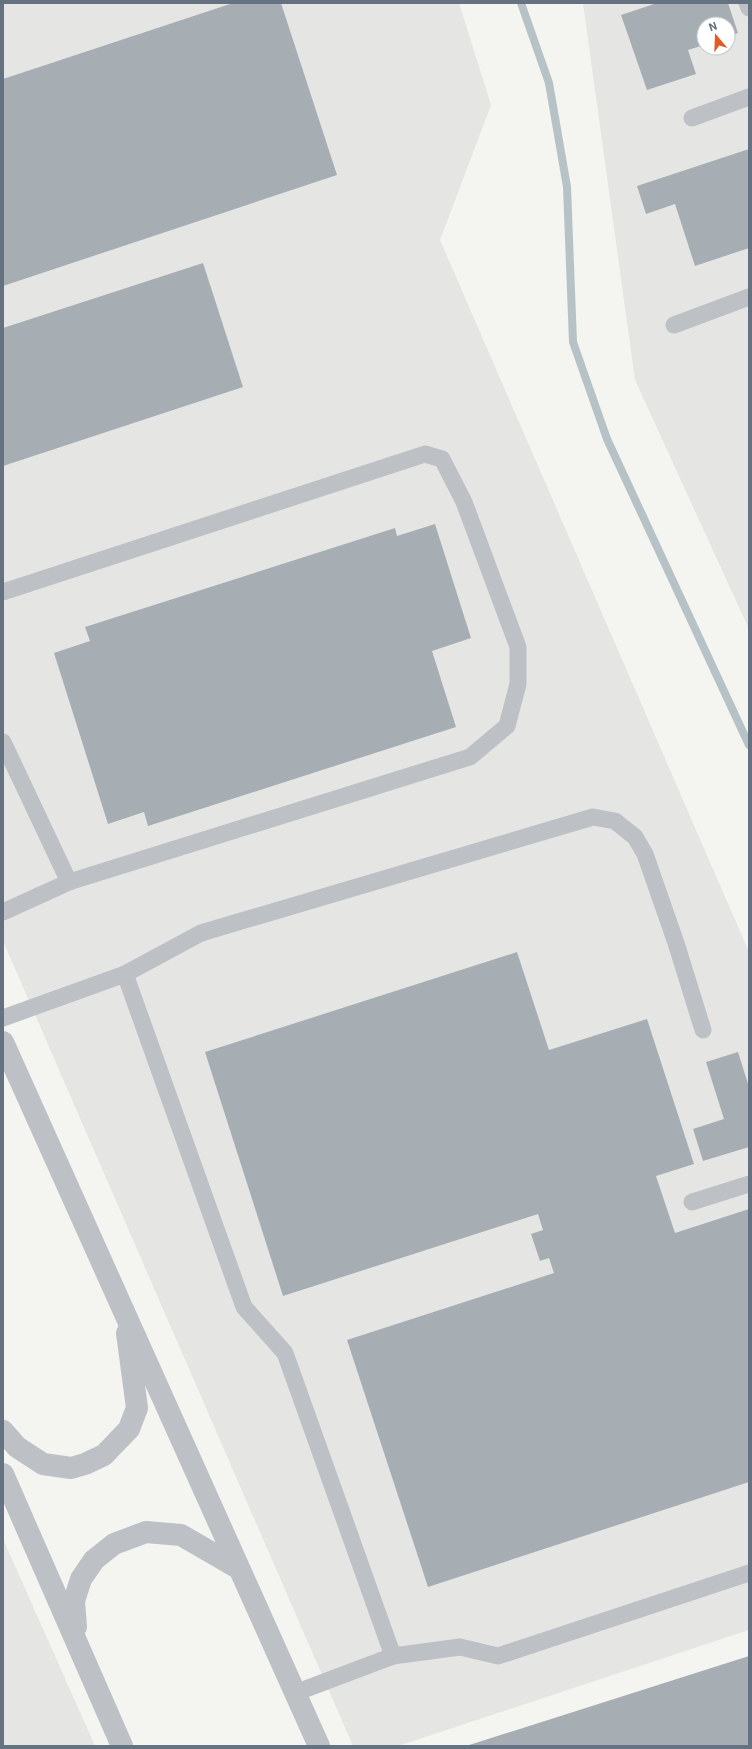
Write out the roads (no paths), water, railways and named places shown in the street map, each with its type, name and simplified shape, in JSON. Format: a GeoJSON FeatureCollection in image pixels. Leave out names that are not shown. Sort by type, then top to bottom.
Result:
{"type":"FeatureCollection","features":[{"type":"Feature","properties":{"kind":"street"},"geometry":{"type":"LineString","coordinates":[[3,1042],[319,1746]]}},
{"type":"Feature","properties":{"kind":"street"},"geometry":{"type":"LineString","coordinates":[[3,1431],[17,1447],[42,1464],[71,1468],[104,1456],[130,1429],[137,1408],[124,1309]]}},
{"type":"Feature","properties":{"kind":"street"},"geometry":{"type":"LineString","coordinates":[[3,1474],[122,1746]]}},
{"type":"Feature","properties":{"kind":"street"},"geometry":{"type":"LineString","coordinates":[[78,1645],[74,1601],[81,1580],[94,1560],[114,1544],[146,1532],[181,1535],[238,1568]]}},
{"type":"Feature","properties":{"kind":"lane"},"geometry":{"type":"LineString","coordinates":[[747,3],[749,8]]}},
{"type":"Feature","properties":{"kind":"lane"},"geometry":{"type":"LineString","coordinates":[[692,118],[749,97]]}},
{"type":"Feature","properties":{"kind":"lane"},"geometry":{"type":"LineString","coordinates":[[674,325],[749,297]]}},
{"type":"Feature","properties":{"kind":"lane"},"geometry":{"type":"LineString","coordinates":[[3,592],[425,454],[442,458],[464,502],[518,647],[518,684],[507,726],[470,757],[69,882],[3,912]]}},
{"type":"Feature","properties":{"kind":"lane"},"geometry":{"type":"LineString","coordinates":[[3,742],[69,882]]}},
{"type":"Feature","properties":{"kind":"lane"},"geometry":{"type":"LineString","coordinates":[[3,1018],[125,974],[201,933],[593,817],[615,821],[635,837],[645,854],[676,943],[703,1030]]}},
{"type":"Feature","properties":{"kind":"lane"},"geometry":{"type":"LineString","coordinates":[[125,974],[244,1307],[285,1353],[393,1656]]}},
{"type":"Feature","properties":{"kind":"lane"},"geometry":{"type":"LineString","coordinates":[[692,1202],[749,1184]]}},
{"type":"Feature","properties":{"kind":"lane"},"geometry":{"type":"LineString","coordinates":[[295,1693],[393,1656],[460,1647],[498,1656],[749,1573]]}},
{"type":"Feature","properties":{"kind":"waterway"},"geometry":{"type":"LineString","coordinates":[[521,3],[549,83],[567,187],[573,342],[607,439],[749,745]]}}]}
